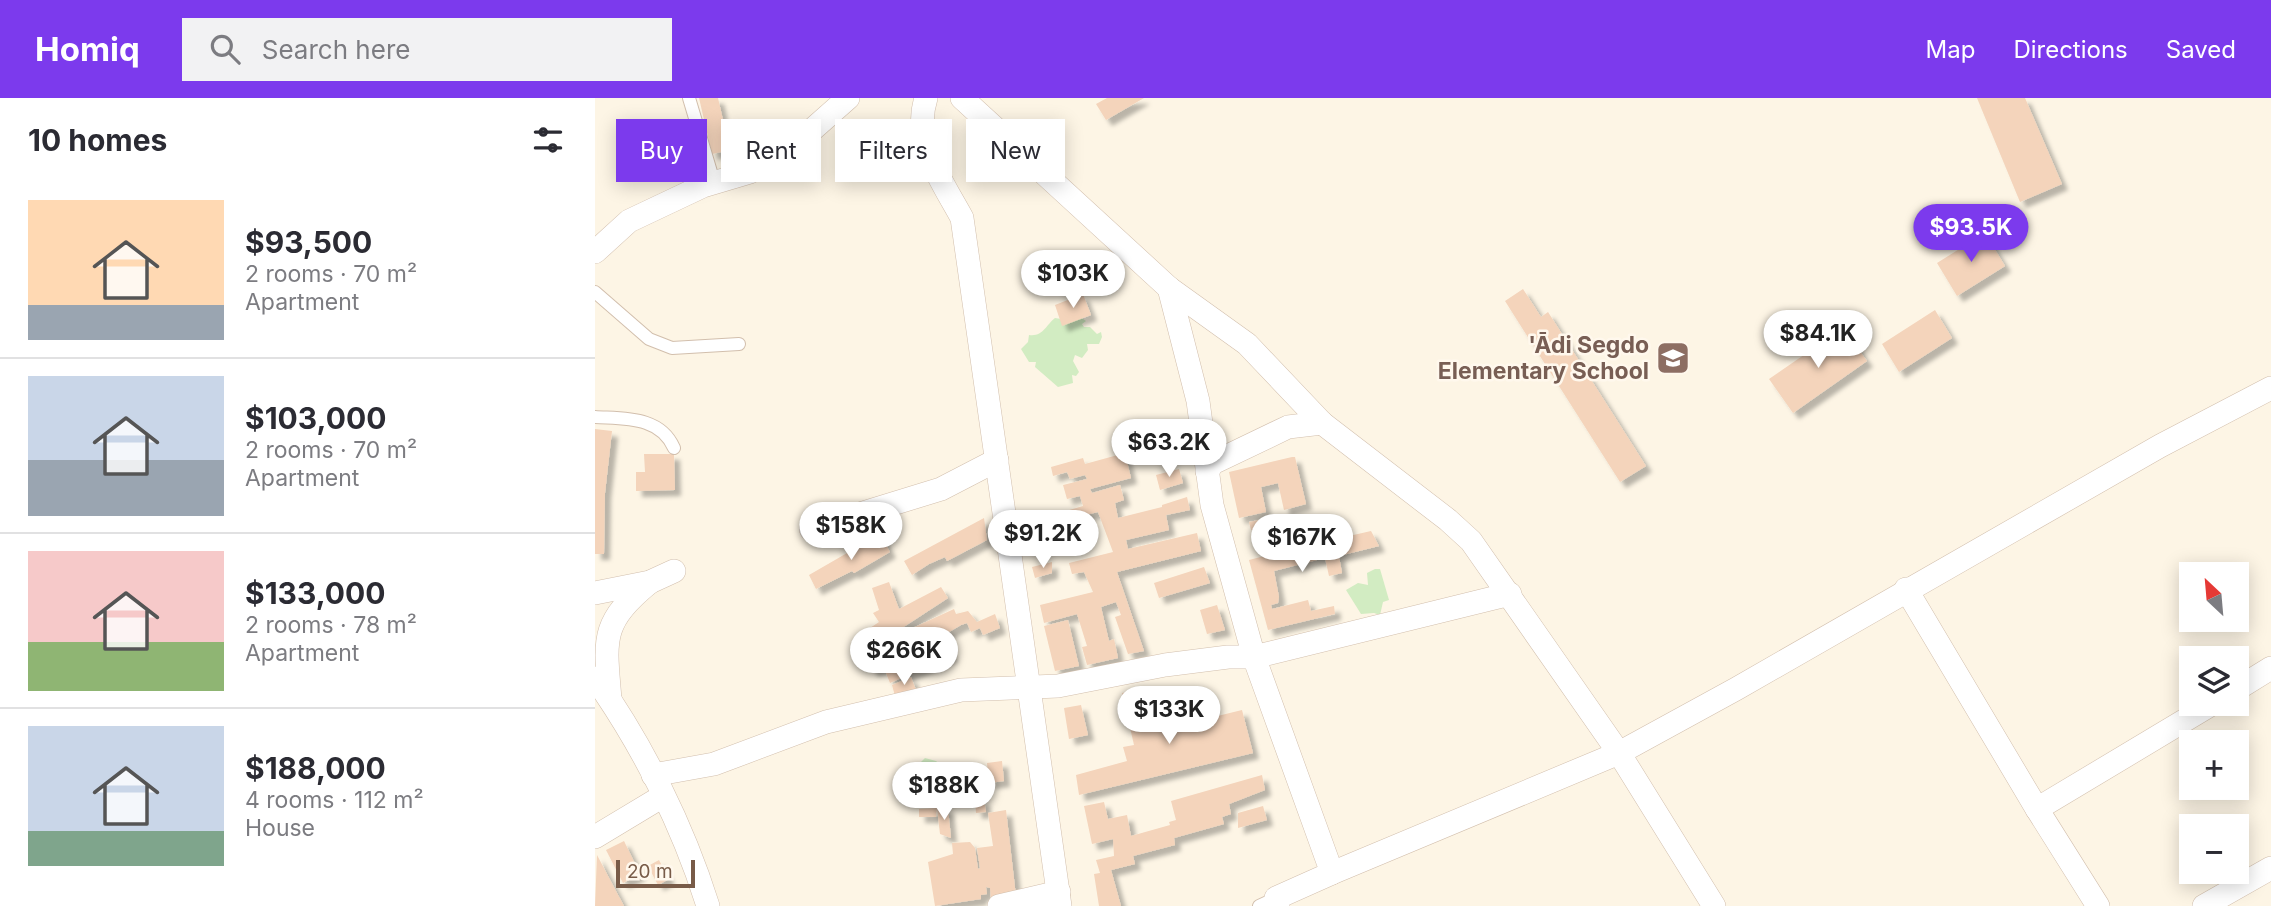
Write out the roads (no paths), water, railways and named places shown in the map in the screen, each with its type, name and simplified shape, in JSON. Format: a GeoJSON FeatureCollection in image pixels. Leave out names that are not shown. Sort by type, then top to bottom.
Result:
{"type":"FeatureCollection","features":[{"type":"Feature","properties":{"kind":"street"},"geometry":{"type":"LineString","coordinates":[[595,252],[629,221],[714,182],[750,172],[804,137],[848,98]]}},
{"type":"Feature","properties":{"kind":"street"},"geometry":{"type":"LineString","coordinates":[[926,98],[922,132],[929,156],[961,218],[1060,899],[999,906]]}},
{"type":"Feature","properties":{"kind":"street"},"geometry":{"type":"LineString","coordinates":[[962,98],[1169,288],[1247,344],[1322,423],[1471,541],[1619,752],[1704,903]]}},
{"type":"Feature","properties":{"kind":"street"},"geometry":{"type":"LineString","coordinates":[[1169,288],[1198,401],[1212,505],[1254,657],[1332,873]]}},
{"type":"Feature","properties":{"kind":"street"},"geometry":{"type":"LineString","coordinates":[[1271,903],[1332,873],[1619,752],[1736,689],[1906,589],[2160,446],[2271,388]]}},
{"type":"Feature","properties":{"kind":"street"},"geometry":{"type":"LineString","coordinates":[[1207,471],[1213,463],[1288,427],[1322,423]]}},
{"type":"Feature","properties":{"kind":"street"},"geometry":{"type":"LineString","coordinates":[[811,529],[928,494],[997,460]]}},
{"type":"Feature","properties":{"kind":"street"},"geometry":{"type":"LineString","coordinates":[[595,593],[650,582],[674,571]]}},
{"type":"Feature","properties":{"kind":"street"},"geometry":{"type":"LineString","coordinates":[[610,699],[605,644],[612,624],[625,603],[650,582]]}},
{"type":"Feature","properties":{"kind":"street"},"geometry":{"type":"LineString","coordinates":[[1906,589],[2098,906]]}},
{"type":"Feature","properties":{"kind":"street"},"geometry":{"type":"LineString","coordinates":[[653,775],[714,764],[826,722],[961,691],[1058,686],[1216,658],[1254,657],[1510,594]]}},
{"type":"Feature","properties":{"kind":"street"},"geometry":{"type":"LineString","coordinates":[[2249,681],[2271,668]]}},
{"type":"Feature","properties":{"kind":"street"},"geometry":{"type":"LineString","coordinates":[[595,678],[653,775],[698,873],[708,906]]}},
{"type":"Feature","properties":{"kind":"street"},"geometry":{"type":"LineString","coordinates":[[2037,809],[2192,716]]}},
{"type":"Feature","properties":{"kind":"street"},"geometry":{"type":"LineString","coordinates":[[595,837],[663,796]]}},
{"type":"Feature","properties":{"kind":"street"},"geometry":{"type":"LineString","coordinates":[[2204,906],[2271,868]]}},
{"type":"Feature","properties":{"kind":"lane"},"geometry":{"type":"LineString","coordinates":[[689,98],[714,182]]}},
{"type":"Feature","properties":{"kind":"lane"},"geometry":{"type":"LineString","coordinates":[[595,292],[649,339],[672,348],[739,344]]}},
{"type":"Feature","properties":{"kind":"lane"},"geometry":{"type":"LineString","coordinates":[[595,417],[626,416],[656,427],[668,435],[674,448]]}},
{"type":"Feature","properties":{"kind":"place","name":"'Ādi Segdo Elementary School"},"geometry":{"type":"Point","coordinates":[1673,358]}}]}
